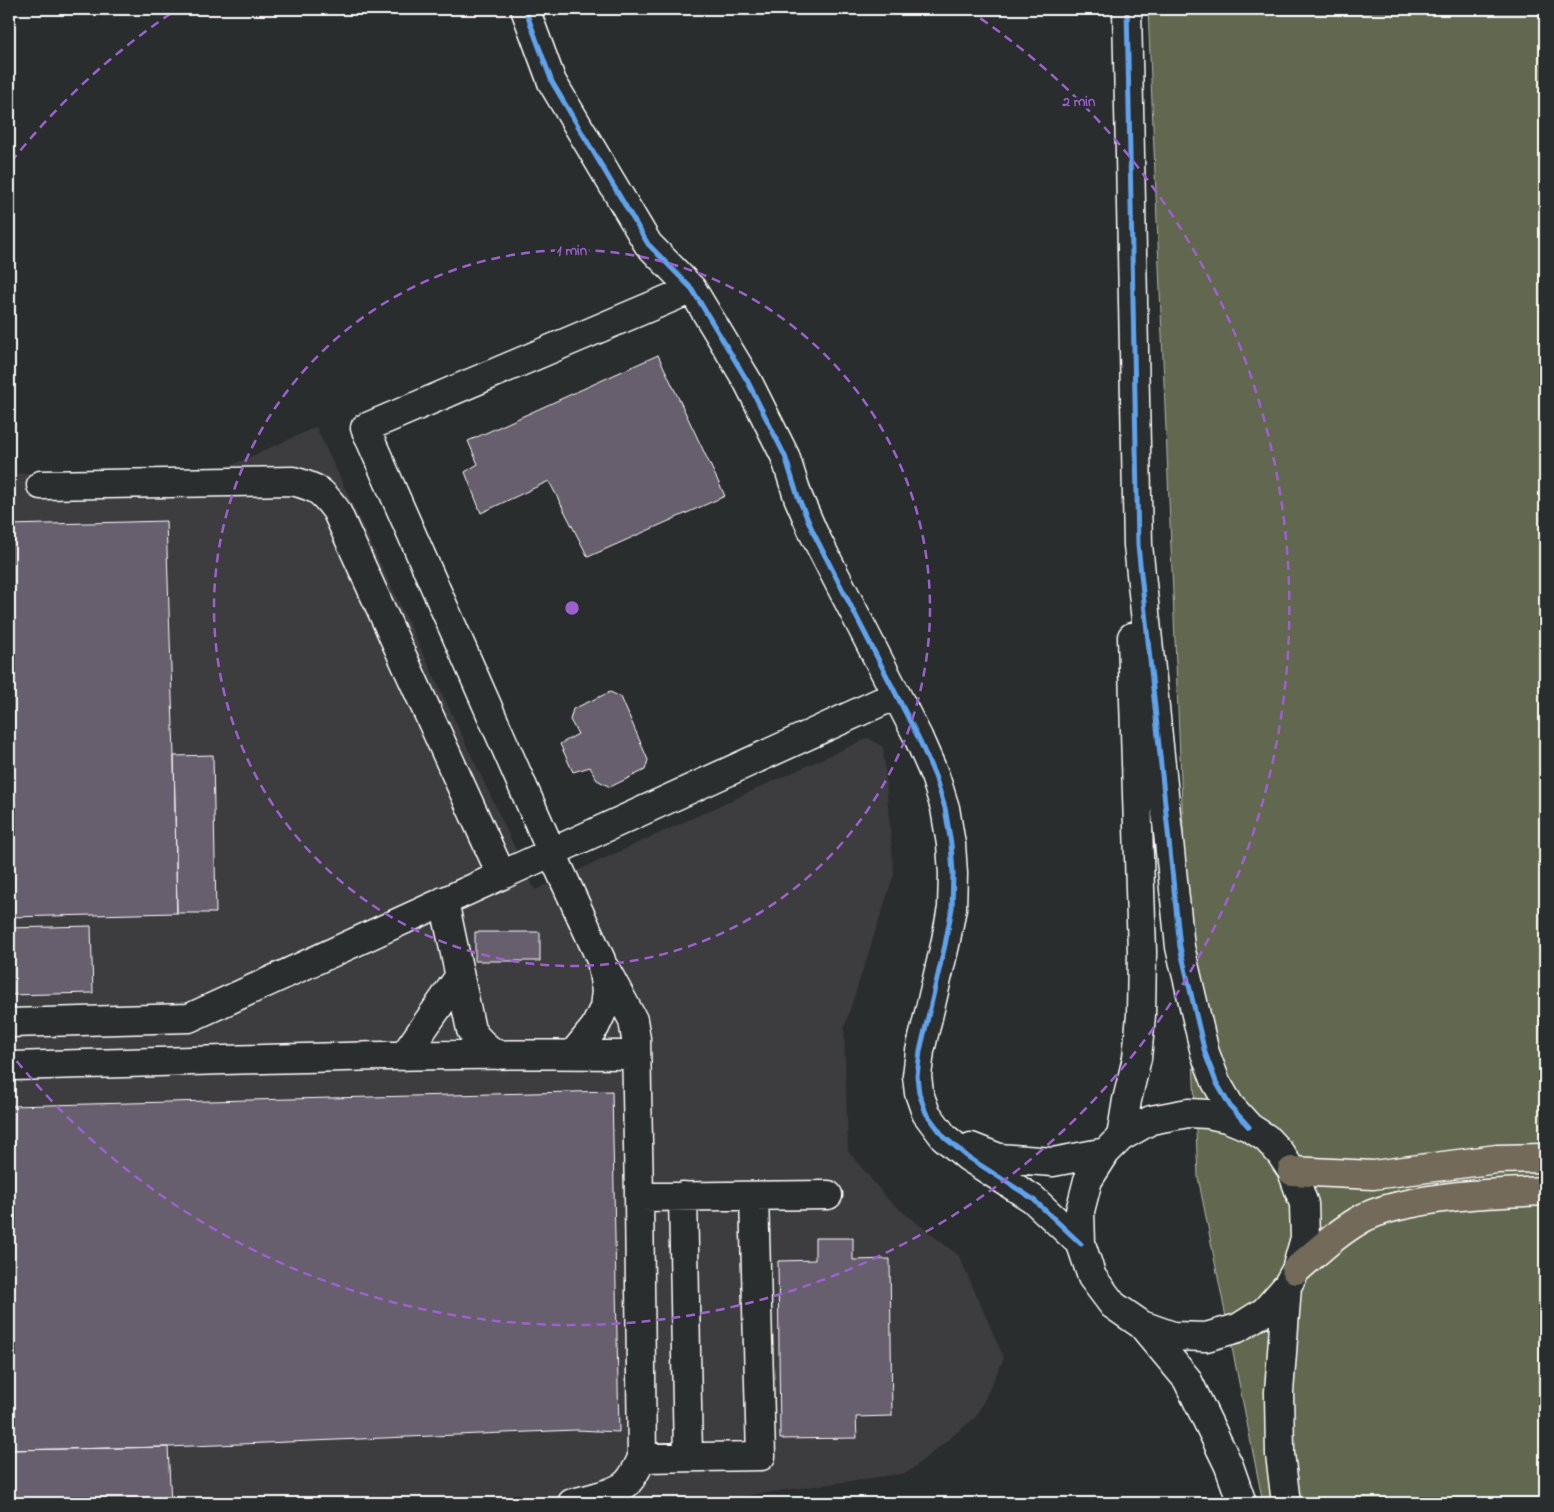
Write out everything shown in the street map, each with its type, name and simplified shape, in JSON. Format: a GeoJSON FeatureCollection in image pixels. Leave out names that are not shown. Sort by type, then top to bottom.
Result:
{"type":"FeatureCollection","features":[{"type":"Feature","properties":{"kind":"highway"},"geometry":{"type":"LineString","coordinates":[[1292,1171],[1373,1175],[1497,1160],[1545,1158]]}},
{"type":"Feature","properties":{"kind":"highway"},"geometry":{"type":"LineString","coordinates":[[1291,1278],[1342,1231],[1367,1216],[1394,1207],[1432,1199],[1545,1191]]}},
{"type":"Feature","properties":{"kind":"street"},"geometry":{"type":"LineString","coordinates":[[525,9],[552,82],[648,244],[692,289],[748,382],[785,456],[798,497],[814,534],[918,737],[935,776],[945,808],[951,844],[952,908],[920,1051],[917,1076],[919,1093],[926,1113],[944,1137],[968,1157],[1033,1199],[1081,1244]]}},
{"type":"Feature","properties":{"kind":"street"},"geometry":{"type":"LineString","coordinates":[[1126,9],[1138,546],[1180,946],[1204,1053],[1216,1082],[1230,1106],[1249,1127]]}},
{"type":"Feature","properties":{"kind":"street"},"geometry":{"type":"LineString","coordinates":[[572,1503],[615,1491],[627,1484],[642,1458],[636,1039],[633,1020],[601,960],[552,853],[365,428],[692,289]]}},
{"type":"Feature","properties":{"kind":"street"},"geometry":{"type":"LineString","coordinates":[[41,485],[293,481],[310,486],[324,494],[336,510],[501,874]]}},
{"type":"Feature","properties":{"kind":"street"},"geometry":{"type":"LineString","coordinates":[[1138,546],[1132,630],[1142,952],[1141,1015],[1137,1058],[1114,1144],[1088,1180],[1080,1211],[1081,1244],[1092,1277],[1113,1305],[1142,1325],[1173,1336],[1206,1337],[1238,1328],[1265,1311],[1291,1278]]}},
{"type":"Feature","properties":{"kind":"street"},"geometry":{"type":"LineString","coordinates":[[9,1023],[189,1018],[896,695]]}},
{"type":"Feature","properties":{"kind":"street"},"geometry":{"type":"LineString","coordinates":[[444,901],[471,1030],[477,1040],[498,1056]]}},
{"type":"Feature","properties":{"kind":"street"},"geometry":{"type":"LineString","coordinates":[[573,1054],[595,1027],[604,1008],[606,991],[601,960]]}},
{"type":"Feature","properties":{"kind":"street"},"geometry":{"type":"LineString","coordinates":[[404,1056],[459,977]]}},
{"type":"Feature","properties":{"kind":"street"},"geometry":{"type":"LineString","coordinates":[[9,1066],[404,1056],[573,1054],[636,1056]]}},
{"type":"Feature","properties":{"kind":"street"},"geometry":{"type":"LineString","coordinates":[[944,1137],[999,1158],[1054,1162],[1114,1144],[1151,1120],[1188,1113],[1226,1118],[1249,1127],[1266,1138],[1280,1153],[1292,1171],[1304,1204],[1305,1238],[1291,1278],[1279,1392],[1280,1454],[1286,1503]]}},
{"type":"Feature","properties":{"kind":"street"},"geometry":{"type":"LineString","coordinates":[[639,1197],[828,1195]]}},
{"type":"Feature","properties":{"kind":"street"},"geometry":{"type":"LineString","coordinates":[[683,1196],[688,1457]]}},
{"type":"Feature","properties":{"kind":"street"},"geometry":{"type":"LineString","coordinates":[[642,1458],[760,1456],[754,1196]]}},
{"type":"Feature","properties":{"kind":"street"},"geometry":{"type":"LineString","coordinates":[[1142,1325],[1187,1379],[1229,1466],[1242,1503]]}},
{"type":"Feature","properties":{"kind":"shaded area"},"geometry":{"type":"Polygon","coordinates":[[[316,427],[535,890],[868,738],[883,747],[894,874],[844,1028],[848,1151],[889,1201],[959,1256],[1004,1358],[976,1417],[907,1473],[694,1503],[9,1503],[9,474],[53,472],[217,472],[316,427]]]}},
{"type":"Feature","properties":{"kind":"green space"},"geometry":{"type":"Polygon","coordinates":[[[1148,9],[1545,9],[1545,1503],[1263,1503],[1198,1177],[1148,9]]]}},
{"type":"Feature","properties":{"kind":"building"},"geometry":{"type":"Polygon","coordinates":[[[658,355],[725,496],[588,557],[549,481],[481,513],[465,472],[478,464],[468,441],[658,355]]]}},
{"type":"Feature","properties":{"kind":"building"},"geometry":{"type":"Polygon","coordinates":[[[166,521],[177,913],[9,917],[9,525],[166,521]]]}},
{"type":"Feature","properties":{"kind":"building"},"geometry":{"type":"Polygon","coordinates":[[[610,692],[621,697],[648,760],[645,770],[610,787],[597,780],[590,767],[573,772],[560,744],[578,734],[570,720],[573,709],[610,692]]]}},
{"type":"Feature","properties":{"kind":"building"},"geometry":{"type":"Polygon","coordinates":[[[213,755],[216,913],[177,913],[174,756],[213,755]]]}},
{"type":"Feature","properties":{"kind":"building"},"geometry":{"type":"Polygon","coordinates":[[[91,926],[93,993],[9,995],[9,928],[91,926]]]}},
{"type":"Feature","properties":{"kind":"building"},"geometry":{"type":"Polygon","coordinates":[[[475,932],[540,932],[540,961],[475,961],[475,932]]]}},
{"type":"Feature","properties":{"kind":"building"},"geometry":{"type":"Polygon","coordinates":[[[612,1091],[619,1432],[576,1430],[168,1447],[9,1450],[9,1106],[612,1091]]]}},
{"type":"Feature","properties":{"kind":"building"},"geometry":{"type":"Polygon","coordinates":[[[815,1238],[853,1238],[853,1260],[890,1259],[892,1416],[856,1417],[857,1438],[780,1439],[778,1261],[815,1260],[815,1238]]]}},
{"type":"Feature","properties":{"kind":"building"},"geometry":{"type":"Polygon","coordinates":[[[168,1447],[171,1503],[9,1503],[9,1450],[168,1447]]]}},
{"type":"Feature","properties":{"kind":"cycle path"},"geometry":{"type":"LineString","coordinates":[[525,9],[552,82],[648,244],[692,289],[748,382],[785,456],[798,497],[814,534],[918,737],[935,776],[945,808],[951,844],[953,874],[952,908],[920,1051],[917,1076],[919,1093],[926,1113],[944,1137],[968,1157],[1033,1199],[1081,1244]]}},
{"type":"Feature","properties":{"kind":"cycle path"},"geometry":{"type":"LineString","coordinates":[[1127,9],[1138,545],[1180,947],[1205,1053],[1216,1082],[1230,1106],[1249,1127]]}}]}
